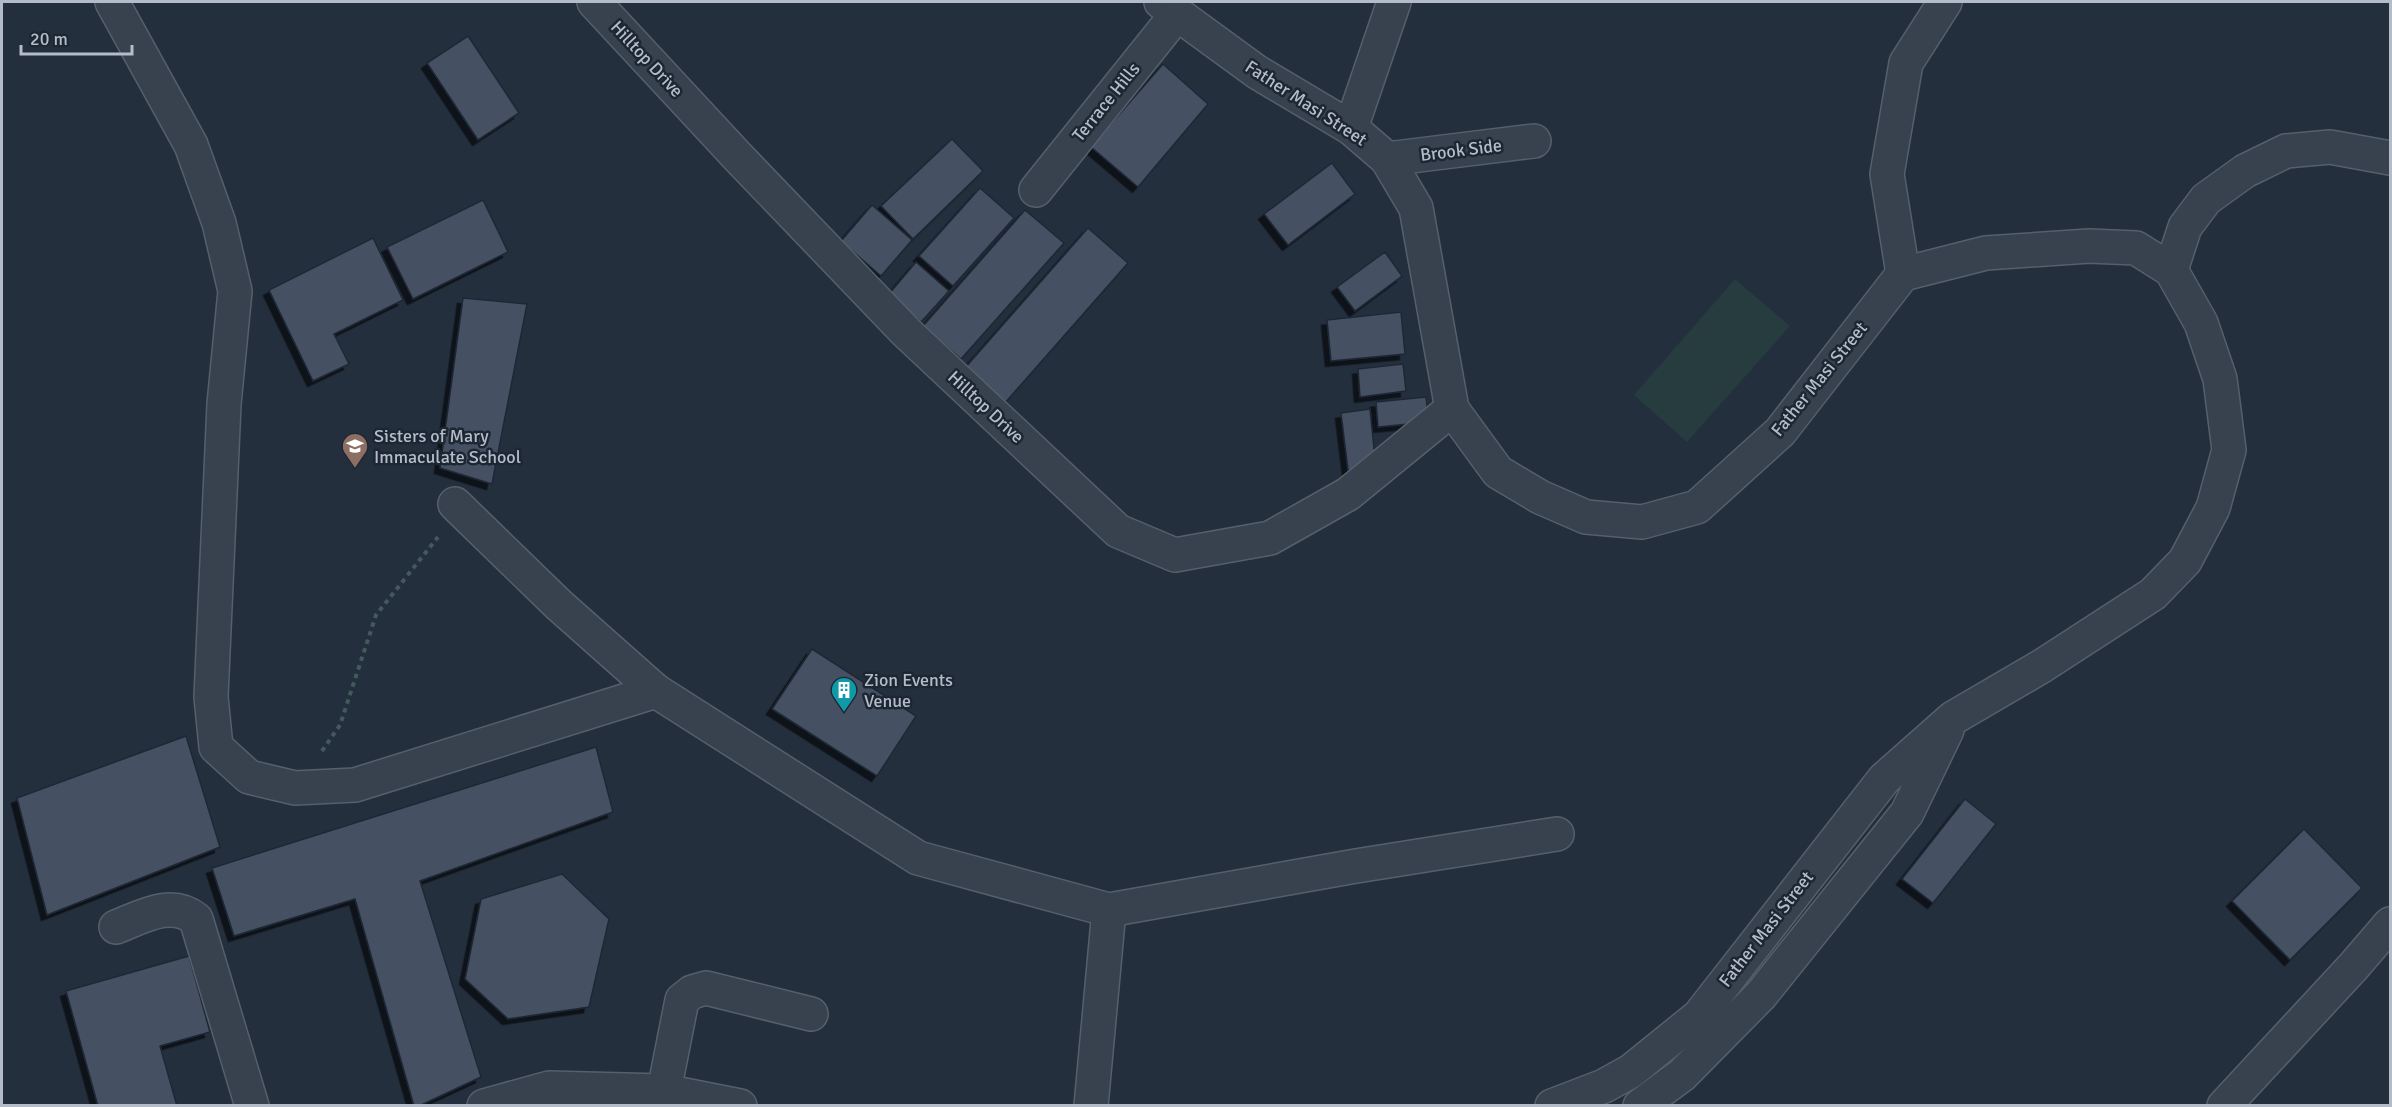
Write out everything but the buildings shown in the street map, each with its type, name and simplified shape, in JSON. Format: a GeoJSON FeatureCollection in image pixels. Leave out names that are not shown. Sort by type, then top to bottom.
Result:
{"type":"FeatureCollection","features":[{"type":"Feature","properties":{"kind":"street"},"geometry":{"type":"LineString","coordinates":[[112,2],[191,145],[219,223],[235,291],[224,404],[211,686],[216,747],[249,777],[296,788],[355,785],[656,691]]}},
{"type":"Feature","properties":{"kind":"street","name":"Hilltop Drive"},"geometry":{"type":"LineString","coordinates":[[594,2],[738,157],[906,332],[1118,531],[1175,555],[1270,538],[1348,494],[1452,409]]}},
{"type":"Feature","properties":{"kind":"street"},"geometry":{"type":"LineString","coordinates":[[1351,128],[1394,2]]}},
{"type":"Feature","properties":{"kind":"street"},"geometry":{"type":"LineString","coordinates":[[1902,274],[1887,174],[1905,63],[1945,2]]}},
{"type":"Feature","properties":{"kind":"street","name":"Father Masi Street"},"geometry":{"type":"LineString","coordinates":[[1169,8],[1257,72],[1351,128],[1387,159],[1416,208],[1452,409],[1498,472],[1540,497],[1586,517],[1642,522],[1697,507],[1780,432],[1902,274],[1986,253],[2089,246],[2136,248],[2171,270],[2201,323],[2220,379],[2229,450],[2213,508],[2185,561],[2153,594],[2042,666],[1953,718],[1884,779],[1699,1016],[1630,1071],[1578,1097],[1552,1106]]}},
{"type":"Feature","properties":{"kind":"street","name":"Terrace Hills"},"geometry":{"type":"LineString","coordinates":[[1036,190],[1169,8]]}},
{"type":"Feature","properties":{"kind":"street","name":"Brook Side"},"geometry":{"type":"LineString","coordinates":[[1387,159],[1534,141]]}},
{"type":"Feature","properties":{"kind":"street"},"geometry":{"type":"LineString","coordinates":[[2171,270],[2185,227],[2206,199],[2245,171],[2286,151],[2330,147],[2391,158]]}},
{"type":"Feature","properties":{"kind":"street"},"geometry":{"type":"LineString","coordinates":[[455,504],[559,605],[656,691],[918,858],[1109,910],[1356,866],[1557,834]]}},
{"type":"Feature","properties":{"kind":"street","name":"Father Masi Street"},"geometry":{"type":"LineString","coordinates":[[1645,1105],[1682,1075],[1761,995],[1907,813],[1953,718]]}},
{"type":"Feature","properties":{"kind":"street"},"geometry":{"type":"LineString","coordinates":[[116,927],[168,908],[186,911],[196,919],[252,1106]]}},
{"type":"Feature","properties":{"kind":"street"},"geometry":{"type":"LineString","coordinates":[[1091,1106],[1109,910]]}},
{"type":"Feature","properties":{"kind":"street"},"geometry":{"type":"LineString","coordinates":[[2224,1106],[2391,924]]}},
{"type":"Feature","properties":{"kind":"street"},"geometry":{"type":"LineString","coordinates":[[664,1090],[682,1000],[692,992],[706,988],[811,1014]]}},
{"type":"Feature","properties":{"kind":"street"},"geometry":{"type":"LineString","coordinates":[[1630,1071],[1645,1105]]}},
{"type":"Feature","properties":{"kind":"street"},"geometry":{"type":"LineString","coordinates":[[484,1106],[549,1088],[664,1090],[740,1106]]}},
{"type":"Feature","properties":{"kind":"path"},"geometry":{"type":"LineString","coordinates":[[296,788],[340,725],[376,615],[436,540],[455,504]]}},
{"type":"Feature","properties":{"kind":"green space"},"geometry":{"type":"Polygon","coordinates":[[[1735,279],[1790,326],[1687,442],[1634,395],[1735,279]]]}},
{"type":"Feature","properties":{"kind":"place","name":"Sisters of Mary Immaculate School"},"geometry":{"type":"Point","coordinates":[355,469]}},
{"type":"Feature","properties":{"kind":"place","name":"Zion Events Venue"},"geometry":{"type":"Point","coordinates":[844,713]}}]}
